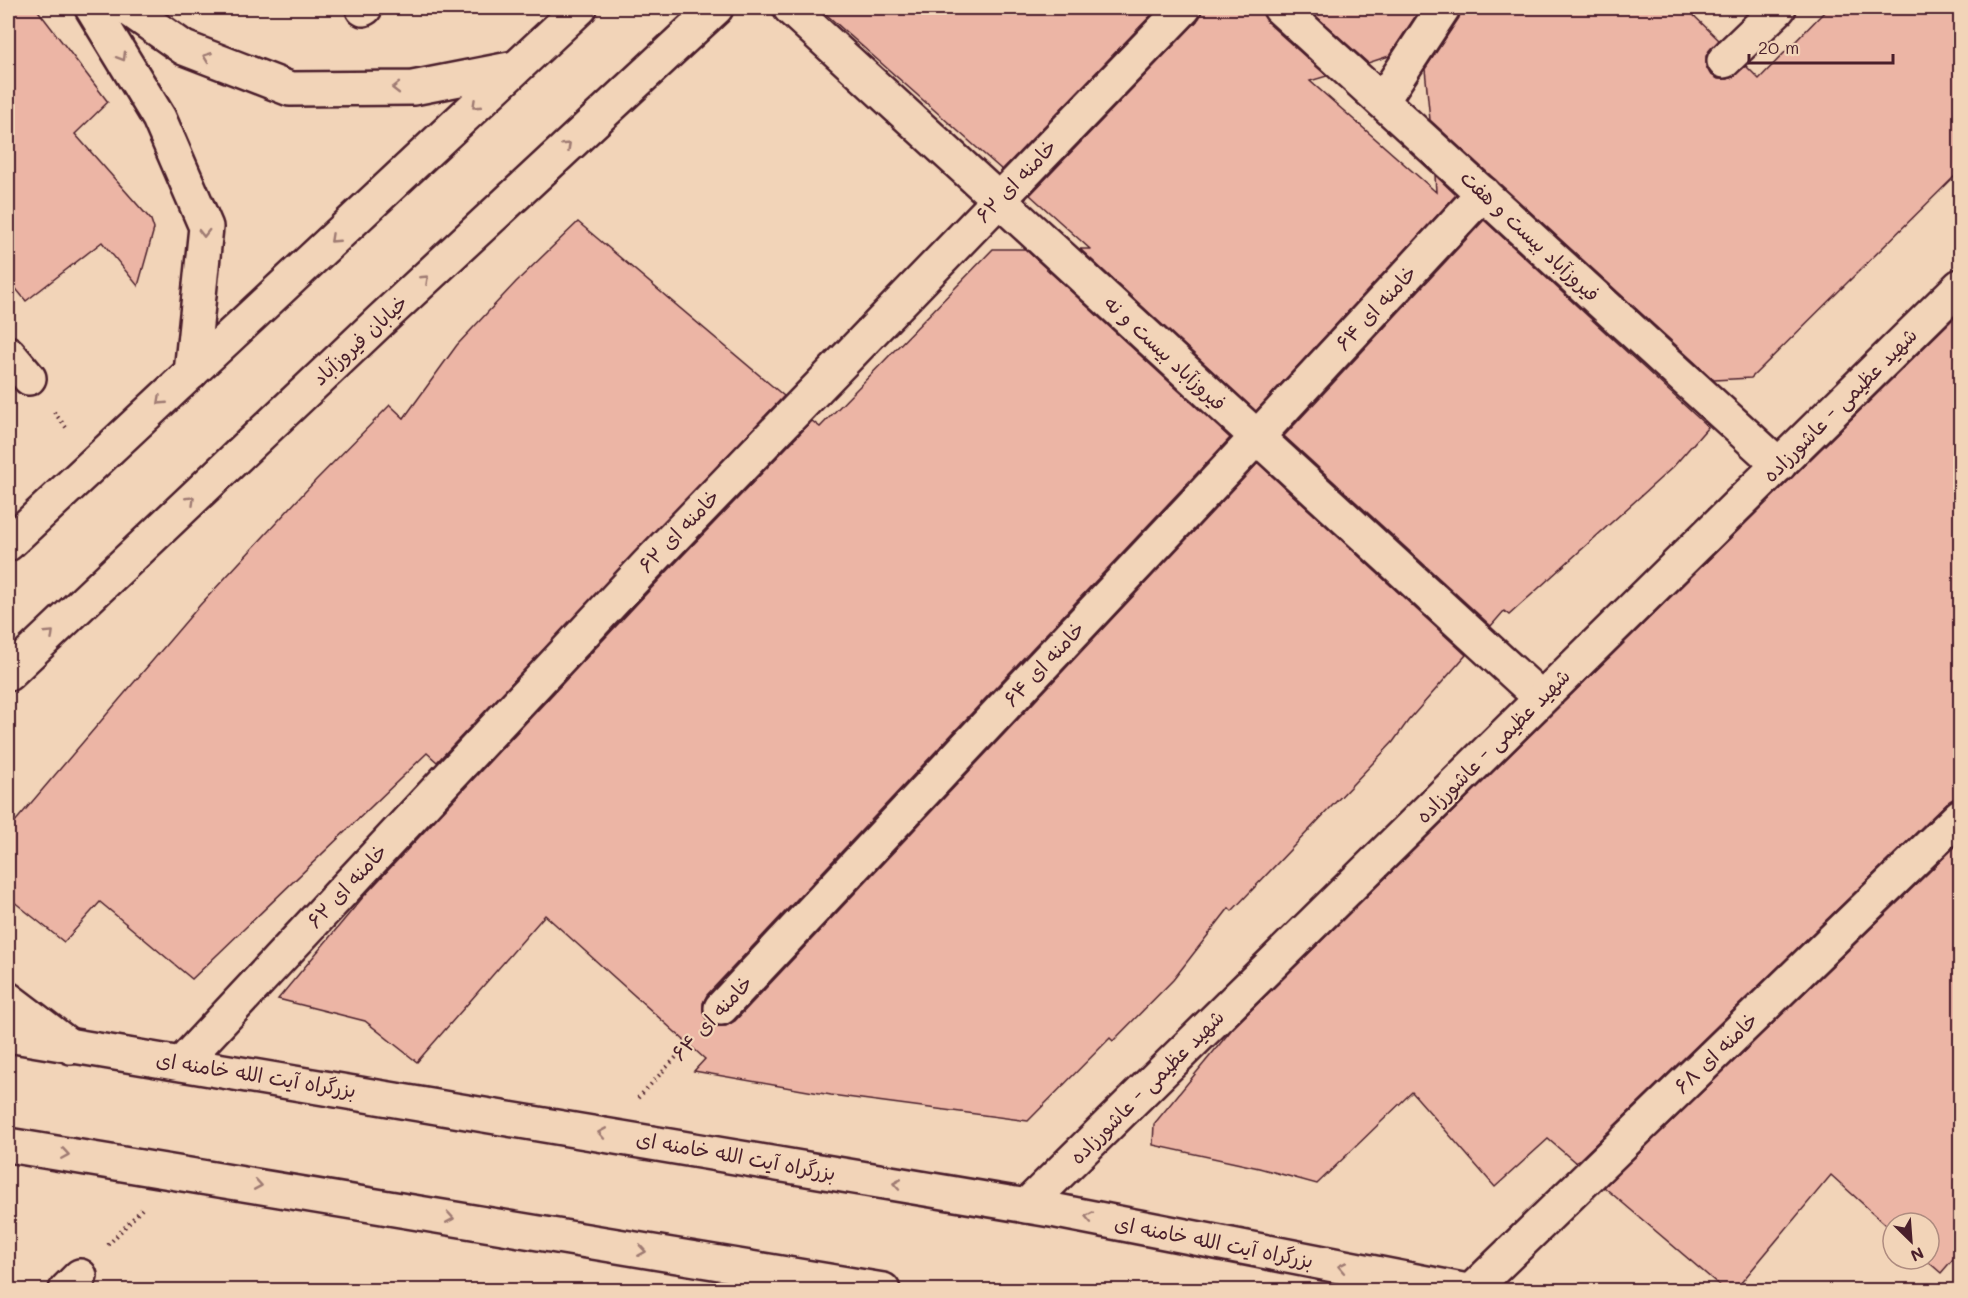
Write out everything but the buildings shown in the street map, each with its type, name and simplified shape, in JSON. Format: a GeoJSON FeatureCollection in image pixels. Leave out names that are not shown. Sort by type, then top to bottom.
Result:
{"type":"FeatureCollection","features":[{"type":"Feature","properties":{"kind":"main road"},"geometry":{"type":"LineString","coordinates":[[92,8],[159,118],[206,226],[191,373]]}},
{"type":"Feature","properties":{"kind":"main road"},"geometry":{"type":"LineString","coordinates":[[127,8],[184,48],[290,89],[413,88],[516,68]]}},
{"type":"Feature","properties":{"kind":"main road"},"geometry":{"type":"LineString","coordinates":[[8,544],[580,8]]}},
{"type":"Feature","properties":{"kind":"main road","name":"خیابان فیروزآباد"},"geometry":{"type":"LineString","coordinates":[[8,674],[389,312],[716,8]]}},
{"type":"Feature","properties":{"kind":"main road","name":"فیروزآباد بیست و نه"},"geometry":{"type":"LineString","coordinates":[[790,8],[1541,698]]}},
{"type":"Feature","properties":{"kind":"main road","name":"خامنه ای ۶۲"},"geometry":{"type":"LineString","coordinates":[[183,1062],[647,565],[1184,8]]}},
{"type":"Feature","properties":{"kind":"main road","name":"فیروزآباد بیست و هفت"},"geometry":{"type":"LineString","coordinates":[[1280,8],[1779,465]]}},
{"type":"Feature","properties":{"kind":"main road"},"geometry":{"type":"LineString","coordinates":[[1383,101],[1443,8]]}},
{"type":"Feature","properties":{"kind":"main road"},"geometry":{"type":"LineString","coordinates":[[1724,61],[1779,8]]}},
{"type":"Feature","properties":{"kind":"main road","name":"خامنه ای ۶۴"},"geometry":{"type":"LineString","coordinates":[[722,1008],[1483,193]]}},
{"type":"Feature","properties":{"kind":"main road","name":"شهید عظیمی - عاشورزاده"},"geometry":{"type":"LineString","coordinates":[[1026,1206],[1960,286]]}},
{"type":"Feature","properties":{"kind":"main road"},"geometry":{"type":"LineString","coordinates":[[8,353],[29,378]]}},
{"type":"Feature","properties":{"kind":"main road","name":"خامنه ای ۶۸"},"geometry":{"type":"LineString","coordinates":[[1472,1290],[1960,816]]}},
{"type":"Feature","properties":{"kind":"main road"},"geometry":{"type":"LineString","coordinates":[[8,999],[71,1047]]}},
{"type":"Feature","properties":{"kind":"main road","name":"بزرگراه آیت الله خامنه ای"},"geometry":{"type":"LineString","coordinates":[[8,1035],[71,1047],[183,1062],[1026,1206],[1462,1290]]}},
{"type":"Feature","properties":{"kind":"main road"},"geometry":{"type":"LineString","coordinates":[[8,1144],[883,1290]]}},
{"type":"Feature","properties":{"kind":"path"},"geometry":{"type":"LineString","coordinates":[[29,378],[93,464]]}},
{"type":"Feature","properties":{"kind":"path","name":"خامنه ای ۶۴"},"geometry":{"type":"LineString","coordinates":[[604,1133],[722,1008]]}},
{"type":"Feature","properties":{"kind":"path"},"geometry":{"type":"LineString","coordinates":[[73,1283],[177,1171]]}}]}
